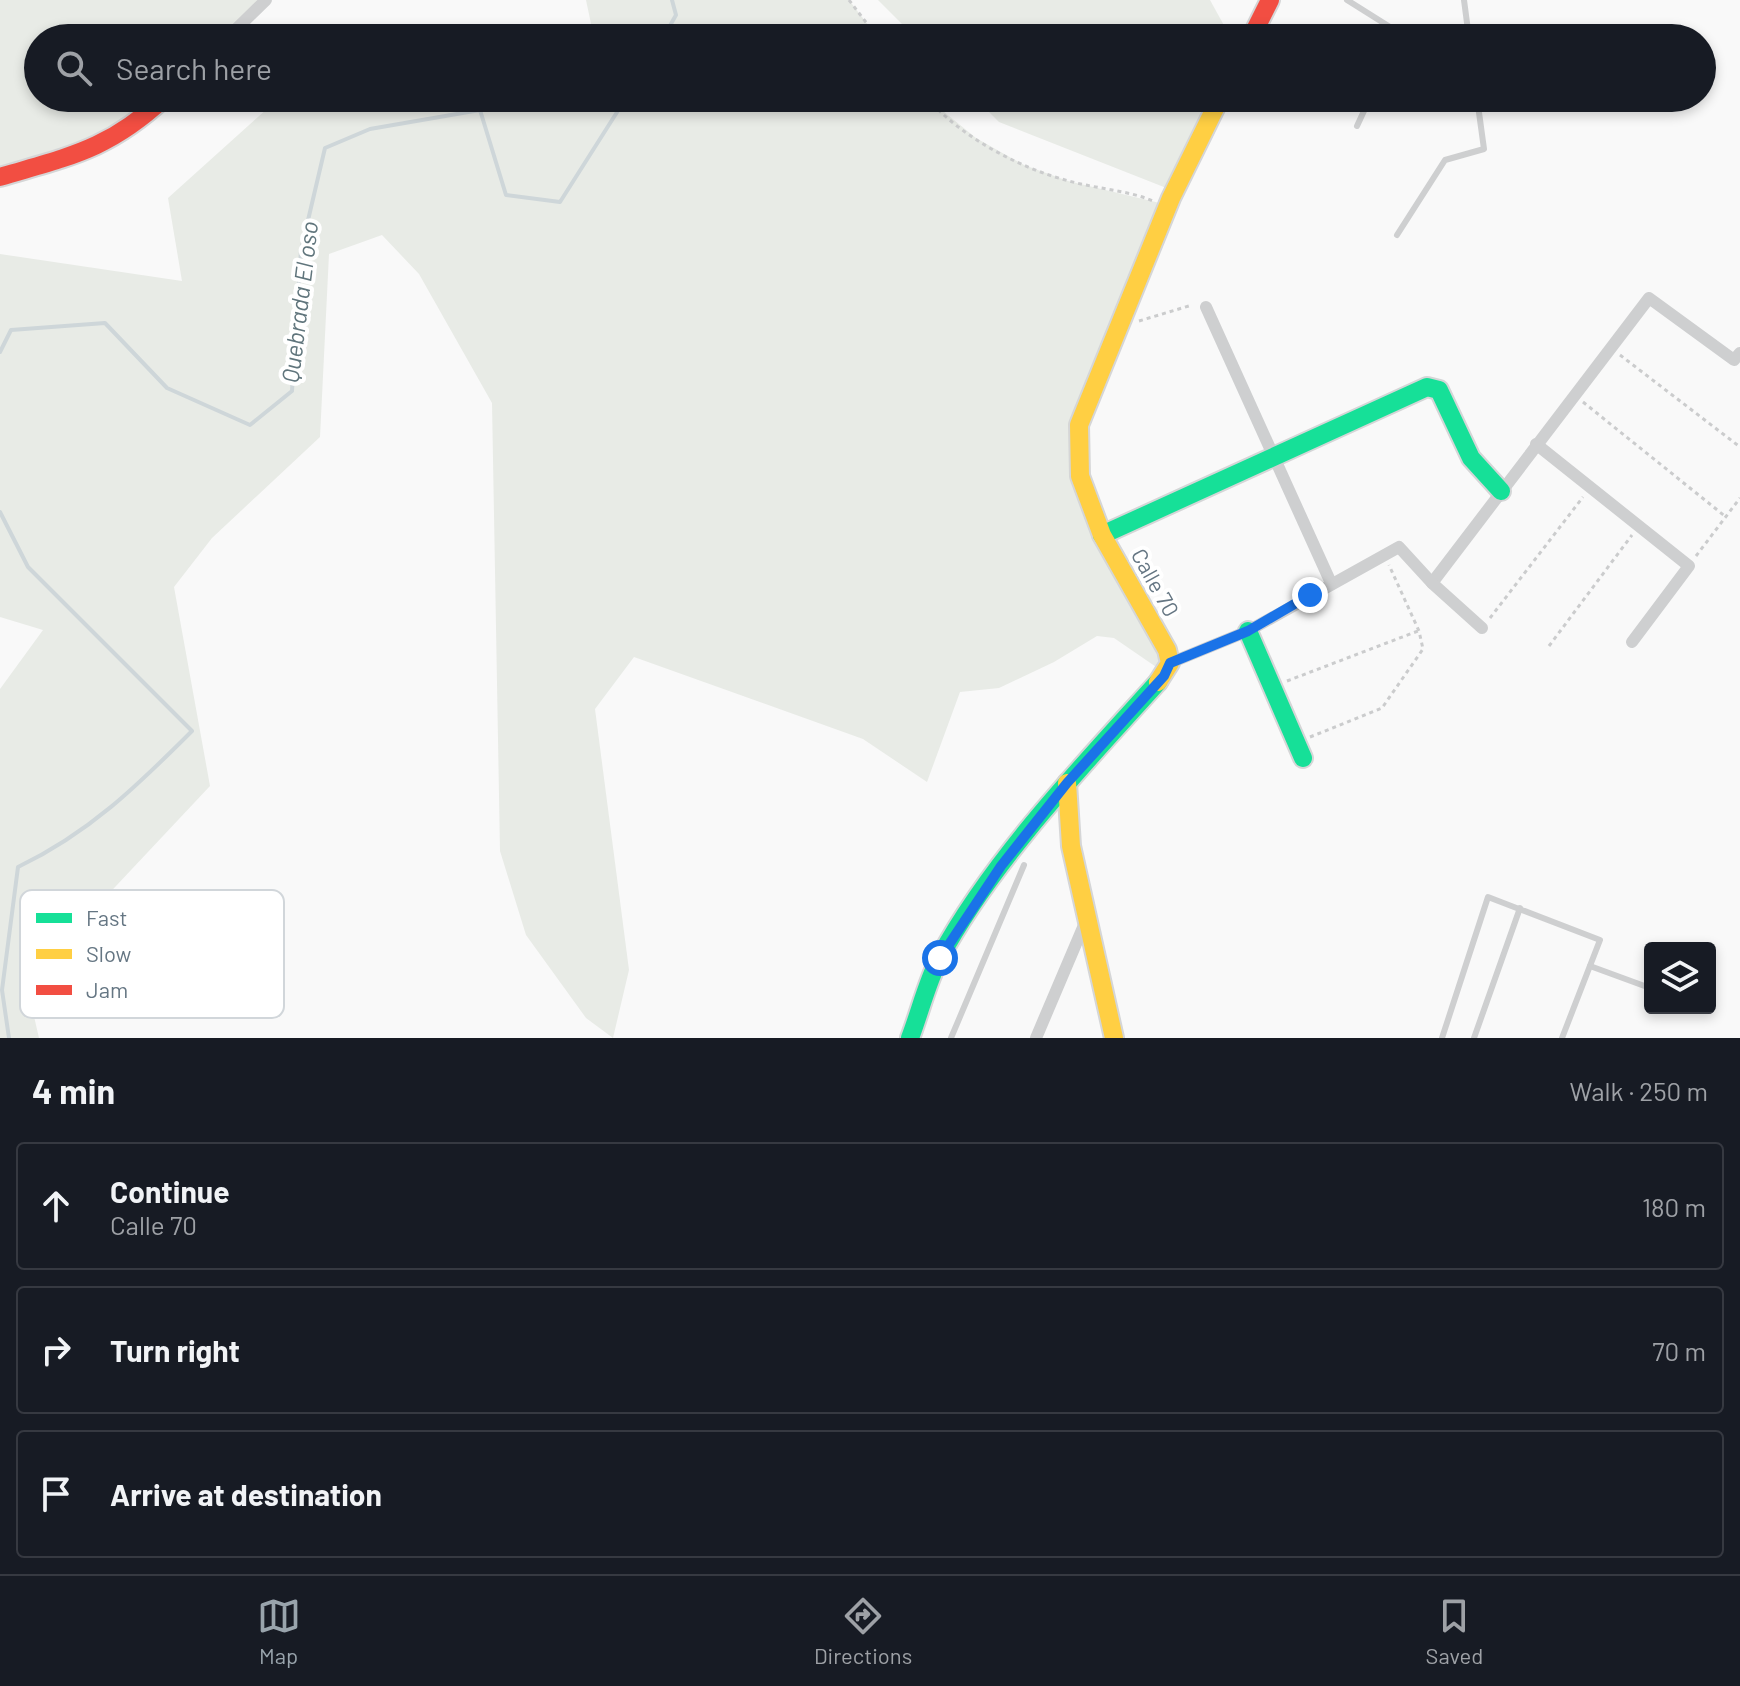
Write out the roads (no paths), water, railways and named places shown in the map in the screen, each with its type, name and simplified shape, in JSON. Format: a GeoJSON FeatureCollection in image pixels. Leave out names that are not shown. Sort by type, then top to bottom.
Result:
{"type":"FeatureCollection","features":[{"type":"Feature","properties":{"kind":"street"},"geometry":{"type":"LineString","coordinates":[[241,24],[266,0]]}},
{"type":"Feature","properties":{"kind":"street"},"geometry":{"type":"LineString","coordinates":[[1258,24],[1270,0]]}},
{"type":"Feature","properties":{"kind":"street"},"geometry":{"type":"LineString","coordinates":[[0,177],[92,150],[135,125],[149,112]]}},
{"type":"Feature","properties":{"kind":"street","name":"Calle 70"},"geometry":{"type":"LineString","coordinates":[[1170,663],[1167,650],[1102,535],[1080,476],[1078,438],[1088,396],[1120,318],[1213,112]]}},
{"type":"Feature","properties":{"kind":"street"},"geometry":{"type":"LineString","coordinates":[[1432,583],[1649,298],[1734,360],[1740,353]]}},
{"type":"Feature","properties":{"kind":"street"},"geometry":{"type":"LineString","coordinates":[[1206,307],[1331,583]]}},
{"type":"Feature","properties":{"kind":"street"},"geometry":{"type":"LineString","coordinates":[[1102,535],[1434,387],[1439,390],[1465,452],[1485,478],[1501,491]]}},
{"type":"Feature","properties":{"kind":"street"},"geometry":{"type":"LineString","coordinates":[[1536,444],[1689,566],[1632,642]]}},
{"type":"Feature","properties":{"kind":"street"},"geometry":{"type":"LineString","coordinates":[[910,1038],[940,958],[1001,866],[1067,783],[1164,676],[1170,663],[1248,631],[1399,547],[1432,583],[1482,628]]}},
{"type":"Feature","properties":{"kind":"street"},"geometry":{"type":"LineString","coordinates":[[1248,631],[1299,750]]}},
{"type":"Feature","properties":{"kind":"street"},"geometry":{"type":"LineString","coordinates":[[1067,783],[1071,846],[1114,1038]]}},
{"type":"Feature","properties":{"kind":"street"},"geometry":{"type":"LineString","coordinates":[[1036,1038],[1087,918]]}},
{"type":"Feature","properties":{"kind":"lane"},"geometry":{"type":"LineString","coordinates":[[1347,0],[1385,24]]}},
{"type":"Feature","properties":{"kind":"lane"},"geometry":{"type":"LineString","coordinates":[[1464,0],[1467,24]]}},
{"type":"Feature","properties":{"kind":"lane"},"geometry":{"type":"LineString","coordinates":[[1357,126],[1364,112]]}},
{"type":"Feature","properties":{"kind":"lane"},"geometry":{"type":"LineString","coordinates":[[1397,235],[1445,160],[1484,149],[1479,112]]}},
{"type":"Feature","properties":{"kind":"lane"},"geometry":{"type":"LineString","coordinates":[[951,1038],[1024,865]]}},
{"type":"Feature","properties":{"kind":"lane"},"geometry":{"type":"LineString","coordinates":[[1442,1038],[1488,897],[1600,940],[1562,1038]]}},
{"type":"Feature","properties":{"kind":"lane"},"geometry":{"type":"LineString","coordinates":[[1474,1038],[1520,908]]}},
{"type":"Feature","properties":{"kind":"lane"},"geometry":{"type":"LineString","coordinates":[[1590,966],[1644,986]]}},
{"type":"Feature","properties":{"kind":"waterway","name":"Quebrada El oso"},"geometry":{"type":"LineString","coordinates":[[671,24],[676,15],[672,0]]}},
{"type":"Feature","properties":{"kind":"waterway","name":"Quebrada El oso"},"geometry":{"type":"LineString","coordinates":[[0,352],[11,330],[105,323],[167,388],[250,425],[292,391],[301,250],[325,148],[370,129],[468,112]]}},
{"type":"Feature","properties":{"kind":"waterway","name":"Quebrada El oso"},"geometry":{"type":"LineString","coordinates":[[481,112],[506,195],[560,202],[617,112]]}},
{"type":"Feature","properties":{"kind":"waterway","name":"Quebrada El oso"},"geometry":{"type":"LineString","coordinates":[[0,512],[28,567],[192,731],[90,824],[18,867],[2,990],[9,1038]]}}]}
